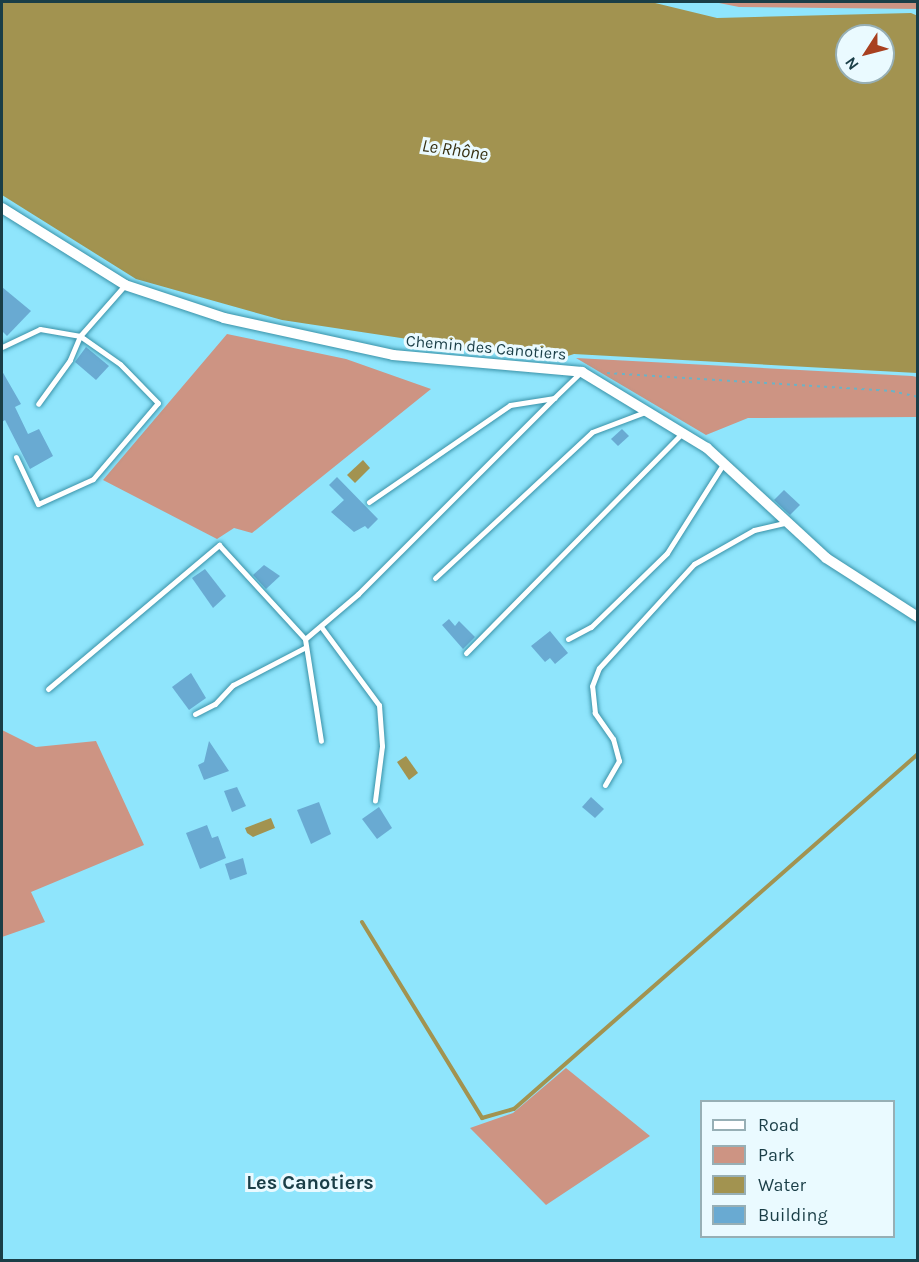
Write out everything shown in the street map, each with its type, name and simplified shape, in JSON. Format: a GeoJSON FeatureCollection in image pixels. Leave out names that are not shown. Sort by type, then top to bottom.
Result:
{"type":"FeatureCollection","features":[{"type":"Feature","properties":{"kind":"street","name":"Chemin des Canotiers"},"geometry":{"type":"LineString","coordinates":[[2,208],[125,285],[224,318],[319,342],[393,355],[582,372],[683,432],[725,462],[784,523],[826,558],[918,617]]}},
{"type":"Feature","properties":{"kind":"lane"},"geometry":{"type":"LineString","coordinates":[[38,404],[70,360],[80,336],[125,285]]}},
{"type":"Feature","properties":{"kind":"lane"},"geometry":{"type":"LineString","coordinates":[[2,347],[40,329],[80,336],[120,364],[158,403],[93,479],[38,504],[16,457]]}},
{"type":"Feature","properties":{"kind":"lane"},"geometry":{"type":"LineString","coordinates":[[305,639],[322,628],[582,372]]}},
{"type":"Feature","properties":{"kind":"lane"},"geometry":{"type":"LineString","coordinates":[[369,502],[510,405],[554,398]]}},
{"type":"Feature","properties":{"kind":"lane"},"geometry":{"type":"LineString","coordinates":[[435,578],[592,432],[646,411]]}},
{"type":"Feature","properties":{"kind":"lane"},"geometry":{"type":"LineString","coordinates":[[466,654],[683,432]]}},
{"type":"Feature","properties":{"kind":"lane"},"geometry":{"type":"LineString","coordinates":[[568,639],[591,627],[667,553],[725,462]]}},
{"type":"Feature","properties":{"kind":"lane"},"geometry":{"type":"LineString","coordinates":[[605,785],[619,761],[613,739],[595,713],[592,686],[599,668],[694,564],[754,530],[784,523]]}},
{"type":"Feature","properties":{"kind":"lane"},"geometry":{"type":"LineString","coordinates":[[48,688],[219,545],[305,639],[321,741]]}},
{"type":"Feature","properties":{"kind":"lane"},"geometry":{"type":"LineString","coordinates":[[322,628],[379,705],[382,746],[375,801]]}},
{"type":"Feature","properties":{"kind":"lane"},"geometry":{"type":"LineString","coordinates":[[195,714],[215,704],[233,685],[306,647]]}},
{"type":"Feature","properties":{"kind":"path"},"geometry":{"type":"LineString","coordinates":[[606,373],[892,391],[918,397]]}},
{"type":"Feature","properties":{"kind":"green space"},"geometry":{"type":"Polygon","coordinates":[[[714,2],[917,2],[918,9],[739,7],[714,2]]]}},
{"type":"Feature","properties":{"kind":"green space"},"geometry":{"type":"Polygon","coordinates":[[[227,334],[346,359],[431,389],[252,533],[234,528],[217,539],[103,480],[227,334]]]}},
{"type":"Feature","properties":{"kind":"green space"},"geometry":{"type":"Polygon","coordinates":[[[576,358],[912,376],[917,377],[917,417],[748,418],[706,435],[576,358]]]}},
{"type":"Feature","properties":{"kind":"green space"},"geometry":{"type":"Polygon","coordinates":[[[2,730],[36,747],[96,741],[144,845],[31,892],[45,922],[2,937],[2,730]]]}},
{"type":"Feature","properties":{"kind":"green space"},"geometry":{"type":"Polygon","coordinates":[[[566,1068],[650,1136],[546,1205],[470,1128],[513,1113],[566,1068]]]}},
{"type":"Feature","properties":{"kind":"water","name":"Le Rhône"},"geometry":{"type":"Polygon","coordinates":[[[2,2],[651,2],[717,18],[911,13],[918,16],[917,373],[574,354],[552,361],[282,320],[136,279],[2,195],[2,2]]]}},
{"type":"Feature","properties":{"kind":"water"},"geometry":{"type":"Polygon","coordinates":[[[363,460],[370,468],[355,483],[347,475],[363,460]]]}},
{"type":"Feature","properties":{"kind":"water"},"geometry":{"type":"Polygon","coordinates":[[[406,756],[418,773],[409,780],[397,762],[406,756]]]}},
{"type":"Feature","properties":{"kind":"water"},"geometry":{"type":"Polygon","coordinates":[[[271,818],[275,828],[253,837],[247,833],[245,828],[271,818]]]}},
{"type":"Feature","properties":{"kind":"building"},"geometry":{"type":"Polygon","coordinates":[[[2,287],[31,311],[7,336],[2,331],[2,287]]]}},
{"type":"Feature","properties":{"kind":"building"},"geometry":{"type":"Polygon","coordinates":[[[86,347],[109,366],[96,380],[75,362],[86,347]]]}},
{"type":"Feature","properties":{"kind":"building"},"geometry":{"type":"Polygon","coordinates":[[[2,371],[21,404],[15,407],[28,434],[39,429],[53,456],[30,469],[5,420],[2,422],[2,371]]]}},
{"type":"Feature","properties":{"kind":"building"},"geometry":{"type":"Polygon","coordinates":[[[622,429],[629,436],[618,446],[611,439],[622,429]]]}},
{"type":"Feature","properties":{"kind":"building"},"geometry":{"type":"Polygon","coordinates":[[[337,477],[378,519],[368,529],[365,526],[354,532],[331,512],[344,500],[329,485],[337,477]]]}},
{"type":"Feature","properties":{"kind":"building"},"geometry":{"type":"Polygon","coordinates":[[[784,490],[800,505],[790,515],[774,500],[784,490]]]}},
{"type":"Feature","properties":{"kind":"building"},"geometry":{"type":"Polygon","coordinates":[[[264,565],[280,576],[266,589],[253,575],[264,565]]]}},
{"type":"Feature","properties":{"kind":"building"},"geometry":{"type":"Polygon","coordinates":[[[205,569],[226,596],[213,608],[192,578],[205,569]]]}},
{"type":"Feature","properties":{"kind":"building"},"geometry":{"type":"Polygon","coordinates":[[[449,619],[455,626],[459,621],[475,637],[463,649],[442,625],[449,619]]]}},
{"type":"Feature","properties":{"kind":"building"},"geometry":{"type":"Polygon","coordinates":[[[550,631],[568,653],[555,664],[550,658],[545,662],[531,646],[550,631]]]}},
{"type":"Feature","properties":{"kind":"building"},"geometry":{"type":"Polygon","coordinates":[[[191,673],[206,698],[189,710],[172,687],[191,673]]]}},
{"type":"Feature","properties":{"kind":"building"},"geometry":{"type":"Polygon","coordinates":[[[209,741],[229,771],[204,780],[198,765],[204,762],[209,741]]]}},
{"type":"Feature","properties":{"kind":"building"},"geometry":{"type":"Polygon","coordinates":[[[237,787],[246,806],[232,812],[224,791],[237,787]]]}},
{"type":"Feature","properties":{"kind":"building"},"geometry":{"type":"Polygon","coordinates":[[[591,797],[604,809],[595,818],[582,807],[591,797]]]}},
{"type":"Feature","properties":{"kind":"building"},"geometry":{"type":"Polygon","coordinates":[[[319,802],[331,834],[311,844],[297,810],[319,802]]]}},
{"type":"Feature","properties":{"kind":"building"},"geometry":{"type":"Polygon","coordinates":[[[379,807],[392,828],[377,839],[362,819],[379,807]]]}},
{"type":"Feature","properties":{"kind":"building"},"geometry":{"type":"Polygon","coordinates":[[[207,825],[212,838],[218,836],[226,858],[200,869],[186,833],[207,825]]]}},
{"type":"Feature","properties":{"kind":"building"},"geometry":{"type":"Polygon","coordinates":[[[243,858],[247,874],[230,880],[225,864],[243,858]]]}},
{"type":"Feature","properties":{"kind":"waterway"},"geometry":{"type":"LineString","coordinates":[[362,922],[482,1118],[514,1109],[918,754]]}},
{"type":"Feature","properties":{"kind":"district","name":"Les Canotiers"},"geometry":{"type":"Point","coordinates":[310,1182]}}]}
